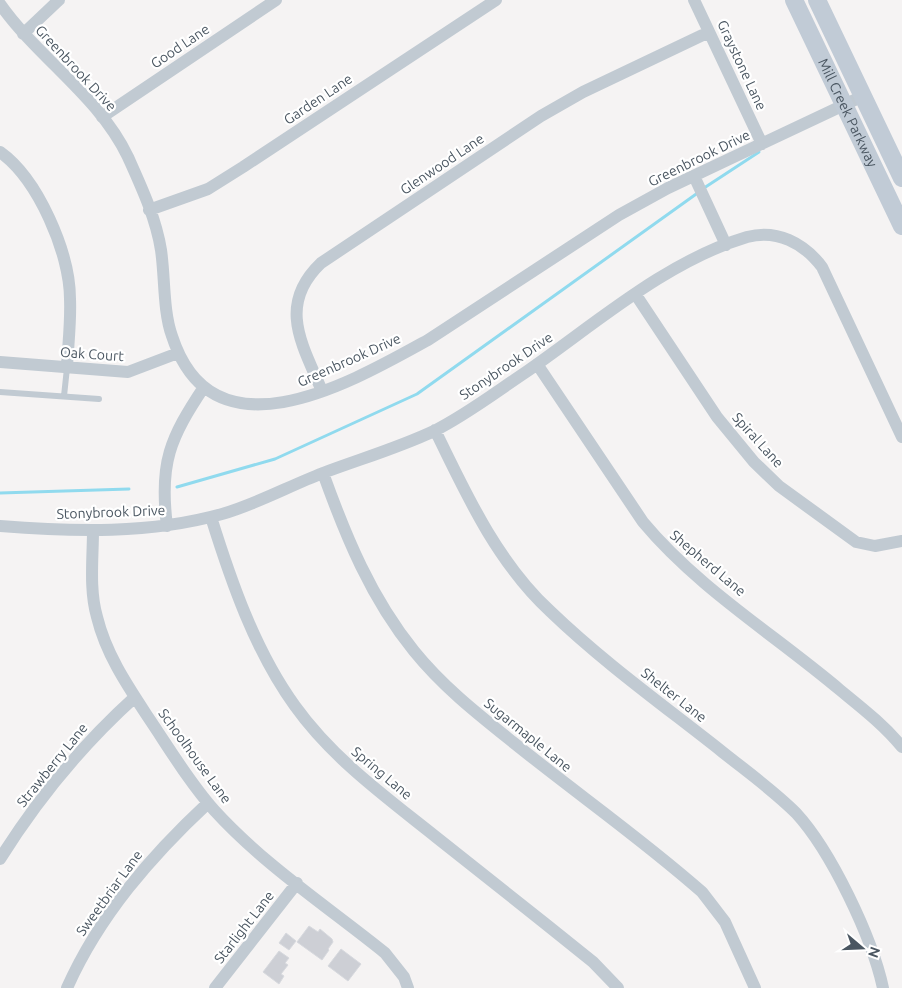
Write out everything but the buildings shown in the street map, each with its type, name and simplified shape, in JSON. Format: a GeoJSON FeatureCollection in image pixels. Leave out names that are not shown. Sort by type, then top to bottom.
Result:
{"type":"FeatureCollection","features":[{"type":"Feature","properties":{"kind":"main road","name":"Mill Creek Parkway"},"geometry":{"type":"LineString","coordinates":[[794,0],[902,226]]}},
{"type":"Feature","properties":{"kind":"main road","name":"Mill Creek Parkway"},"geometry":{"type":"LineString","coordinates":[[817,0],[902,178]]}},
{"type":"Feature","properties":{"kind":"street"},"geometry":{"type":"LineString","coordinates":[[24,34],[60,0]]}},
{"type":"Feature","properties":{"kind":"street","name":"Good Lane"},"geometry":{"type":"LineString","coordinates":[[102,117],[276,0]]}},
{"type":"Feature","properties":{"kind":"street","name":"Garden Lane"},"geometry":{"type":"LineString","coordinates":[[149,210],[193,196],[243,167],[496,0]]}},
{"type":"Feature","properties":{"kind":"street","name":"Graystone Lane"},"geometry":{"type":"LineString","coordinates":[[694,0],[762,144]]}},
{"type":"Feature","properties":{"kind":"street","name":"Greenbrook Drive"},"geometry":{"type":"LineString","coordinates":[[0,4],[24,34],[75,85],[102,117],[127,156],[149,210],[160,248],[169,324],[178,353],[192,378],[223,398],[255,406],[278,405],[322,391],[398,356],[428,340],[571,244],[619,215],[694,176],[863,96]]}},
{"type":"Feature","properties":{"kind":"street","name":"Glenwood Lane"},"geometry":{"type":"LineString","coordinates":[[322,391],[305,351],[296,324],[295,311],[296,300],[304,281],[321,263],[541,116],[583,92],[710,32]]}},
{"type":"Feature","properties":{"kind":"street"},"geometry":{"type":"LineString","coordinates":[[0,152],[14,162],[39,198],[60,242],[70,297],[67,368]]}},
{"type":"Feature","properties":{"kind":"street"},"geometry":{"type":"LineString","coordinates":[[694,176],[726,245]]}},
{"type":"Feature","properties":{"kind":"street","name":"Stonybrook Drive"},"geometry":{"type":"LineString","coordinates":[[0,526],[93,530],[167,526],[211,517],[246,506],[323,473],[435,430],[537,364],[668,273],[726,245],[753,236],[779,236],[792,240],[814,256],[822,267],[902,437]]}},
{"type":"Feature","properties":{"kind":"street","name":"Spiral Lane"},"geometry":{"type":"LineString","coordinates":[[636,295],[722,424],[754,462],[779,486],[856,542],[875,546],[902,541]]}},
{"type":"Feature","properties":{"kind":"street","name":"Oak Court"},"geometry":{"type":"LineString","coordinates":[[0,362],[128,372],[178,353]]}},
{"type":"Feature","properties":{"kind":"street","name":"Shepherd Lane"},"geometry":{"type":"LineString","coordinates":[[537,364],[643,522],[657,539],[710,586],[877,720],[902,747]]}},
{"type":"Feature","properties":{"kind":"street"},"geometry":{"type":"LineString","coordinates":[[167,526],[163,476],[168,453],[177,429],[204,387]]}},
{"type":"Feature","properties":{"kind":"street","name":"Shelter Lane"},"geometry":{"type":"LineString","coordinates":[[435,430],[496,545],[536,597],[603,658],[775,794],[814,836],[830,860],[848,897],[874,957],[883,988]]}},
{"type":"Feature","properties":{"kind":"street","name":"Sugarmaple Lane"},"geometry":{"type":"LineString","coordinates":[[323,473],[354,554],[372,589],[413,650],[432,672],[472,710],[702,892],[725,922],[755,988]]}},
{"type":"Feature","properties":{"kind":"street","name":"Spring Lane"},"geometry":{"type":"LineString","coordinates":[[211,517],[237,593],[254,633],[287,694],[314,730],[374,788],[593,962],[618,988]]}},
{"type":"Feature","properties":{"kind":"street","name":"Schoolhouse Lane"},"geometry":{"type":"LineString","coordinates":[[93,530],[93,591],[96,614],[110,656],[135,697],[208,803],[237,834],[385,954],[400,970],[408,988]]}},
{"type":"Feature","properties":{"kind":"street","name":"Strawberry Lane"},"geometry":{"type":"LineString","coordinates":[[0,858],[89,742],[135,697]]}},
{"type":"Feature","properties":{"kind":"street","name":"Sweetbriar Lane"},"geometry":{"type":"LineString","coordinates":[[67,988],[87,950],[133,881],[175,834],[208,803]]}},
{"type":"Feature","properties":{"kind":"street","name":"Starlight Lane"},"geometry":{"type":"LineString","coordinates":[[215,988],[297,883]]}},
{"type":"Feature","properties":{"kind":"lane"},"geometry":{"type":"LineString","coordinates":[[64,396],[67,368]]}},
{"type":"Feature","properties":{"kind":"lane"},"geometry":{"type":"LineString","coordinates":[[0,392],[99,399]]}},
{"type":"Feature","properties":{"kind":"waterway"},"geometry":{"type":"LineString","coordinates":[[704,188],[759,152]]}},
{"type":"Feature","properties":{"kind":"waterway"},"geometry":{"type":"LineString","coordinates":[[177,487],[275,459],[417,394],[699,192]]}},
{"type":"Feature","properties":{"kind":"waterway"},"geometry":{"type":"LineString","coordinates":[[0,493],[129,489]]}}]}
